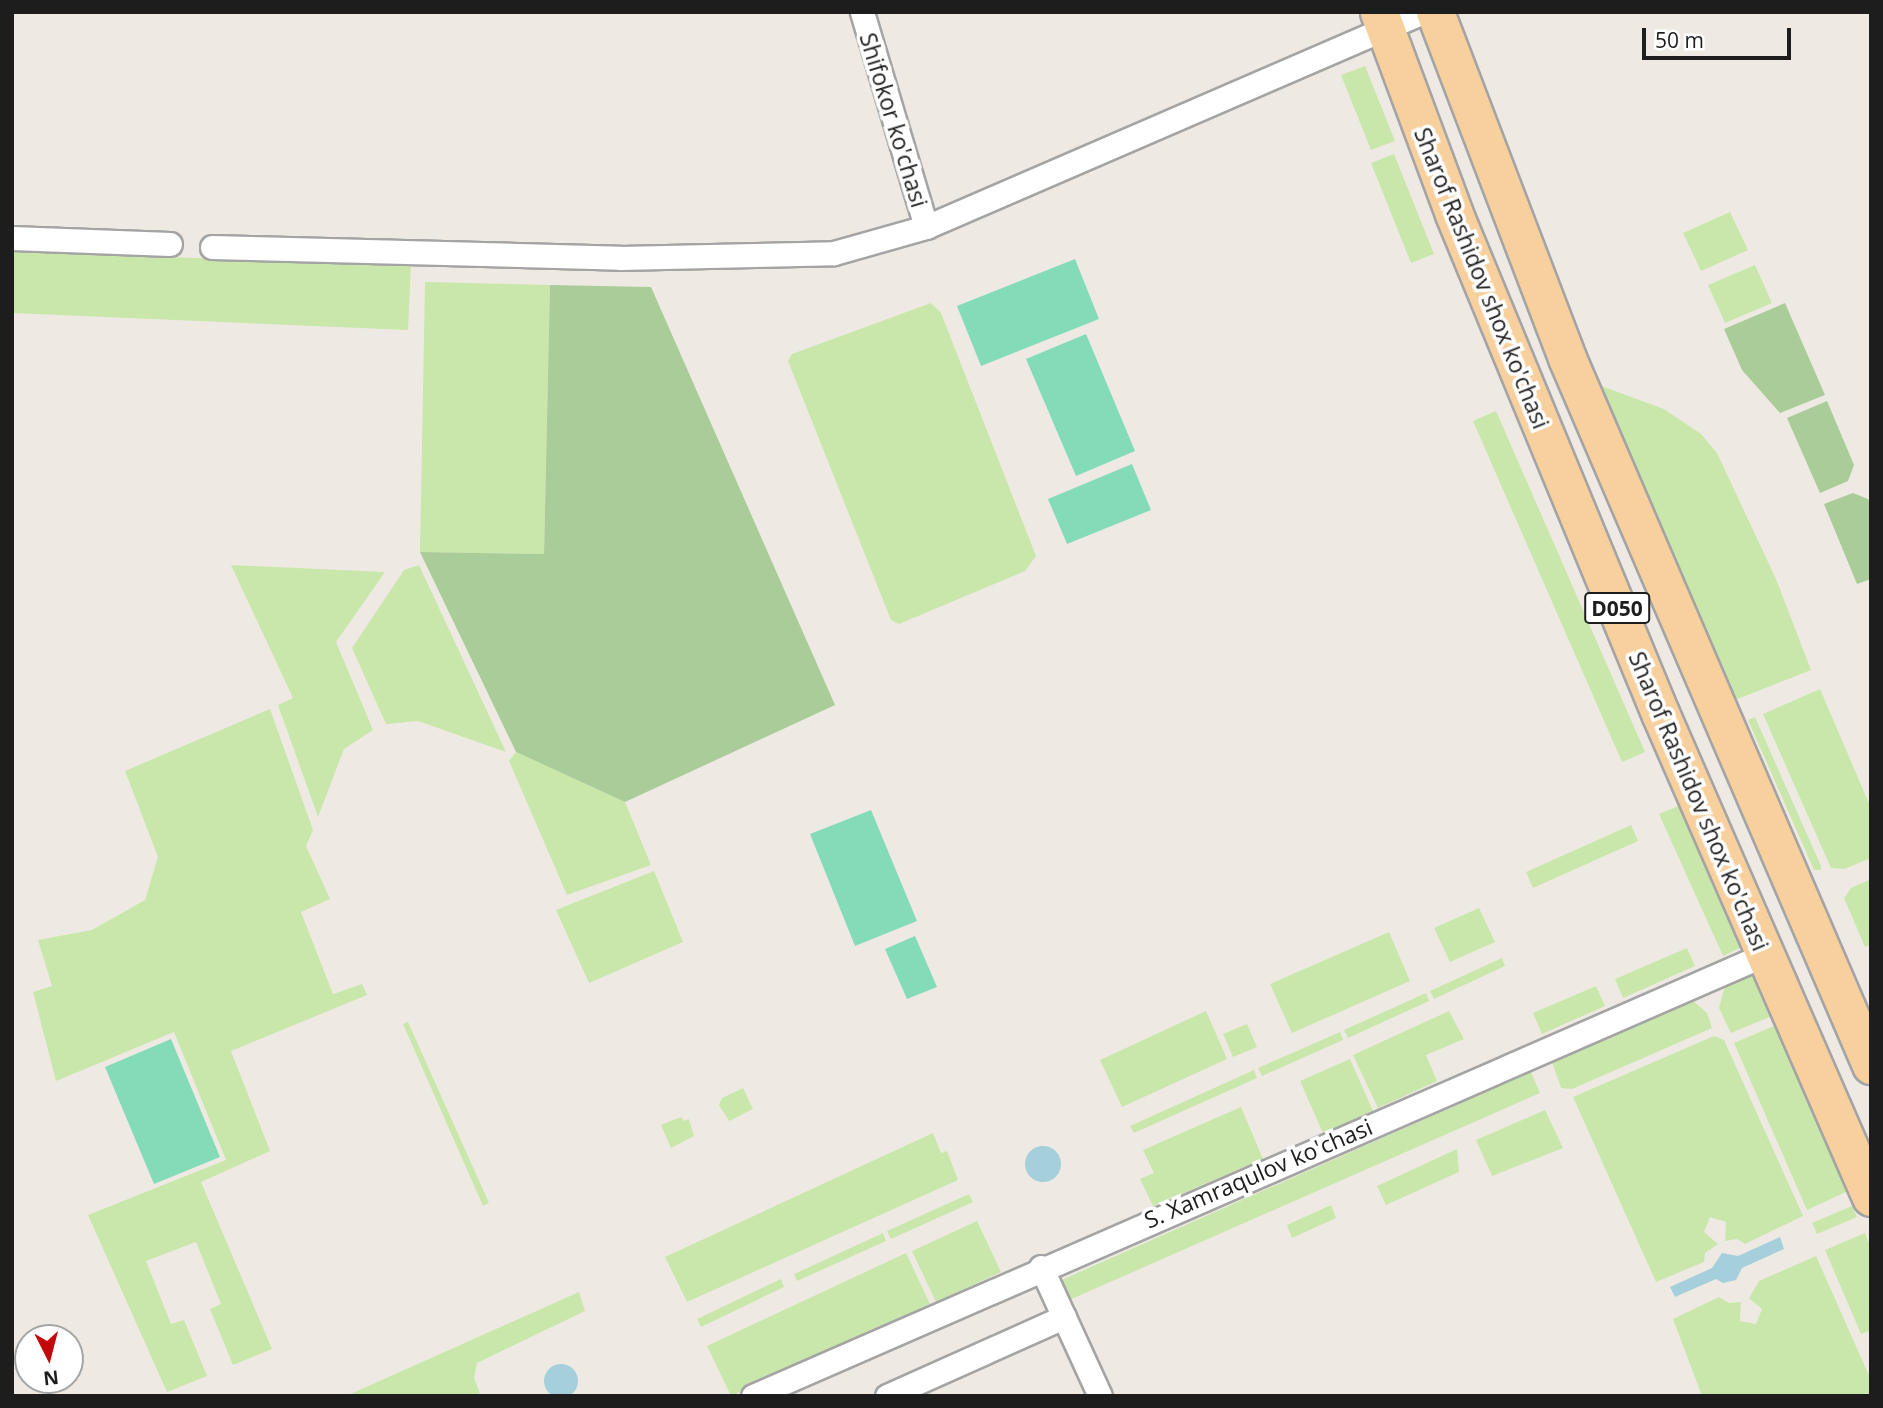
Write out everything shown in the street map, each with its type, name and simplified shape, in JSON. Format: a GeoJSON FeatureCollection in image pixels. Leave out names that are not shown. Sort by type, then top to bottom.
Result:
{"type":"FeatureCollection","features":[{"type":"Feature","properties":{"kind":"main road","name":"D050"},"geometry":{"type":"LineString","coordinates":[[1435,12],[1567,358],[1871,1065]]}},
{"type":"Feature","properties":{"kind":"main road","name":"Sharof Rashidov shox ko'chasi"},"geometry":{"type":"LineString","coordinates":[[1382,20],[1454,214],[1765,955],[1871,1197]]}},
{"type":"Feature","properties":{"kind":"street","name":"Shifokor ko'chasi"},"geometry":{"type":"LineString","coordinates":[[862,12],[926,227]]}},
{"type":"Feature","properties":{"kind":"street"},"geometry":{"type":"LineString","coordinates":[[212,247],[620,258],[834,253],[926,227],[1382,20],[1423,12]]}},
{"type":"Feature","properties":{"kind":"street"},"geometry":{"type":"LineString","coordinates":[[12,238],[170,244]]}},
{"type":"Feature","properties":{"kind":"street","name":"S. Xamraqulov ko'chasi"},"geometry":{"type":"LineString","coordinates":[[753,1396],[1041,1267],[1765,955]]}},
{"type":"Feature","properties":{"kind":"street"},"geometry":{"type":"LineString","coordinates":[[1041,1267],[1100,1396]]}},
{"type":"Feature","properties":{"kind":"street"},"geometry":{"type":"LineString","coordinates":[[887,1396],[1064,1317]]}},
{"type":"Feature","properties":{"kind":"green space"},"geometry":{"type":"Polygon","coordinates":[[[1365,66],[1395,141],[1371,150],[1341,75],[1365,66]]]}},
{"type":"Feature","properties":{"kind":"green space"},"geometry":{"type":"Polygon","coordinates":[[[1394,154],[1434,254],[1411,263],[1371,163],[1394,154]]]}},
{"type":"Feature","properties":{"kind":"green space"},"geometry":{"type":"Polygon","coordinates":[[[1730,212],[1748,250],[1701,271],[1683,233],[1730,212]]]}},
{"type":"Feature","properties":{"kind":"green space"},"geometry":{"type":"Polygon","coordinates":[[[12,252],[411,265],[408,330],[12,313],[12,252]]]}},
{"type":"Feature","properties":{"kind":"green space"},"geometry":{"type":"Polygon","coordinates":[[[1075,259],[1099,319],[981,366],[957,306],[1075,259]]]}},
{"type":"Feature","properties":{"kind":"green space"},"geometry":{"type":"Polygon","coordinates":[[[1755,265],[1772,303],[1725,323],[1708,285],[1755,265]]]}},
{"type":"Feature","properties":{"kind":"green space"},"geometry":{"type":"Polygon","coordinates":[[[425,282],[550,285],[544,554],[420,552],[425,282]]]}},
{"type":"Feature","properties":{"kind":"green space"},"geometry":{"type":"Polygon","coordinates":[[[550,285],[651,287],[835,705],[625,802],[516,752],[420,552],[544,554],[550,285]]]}},
{"type":"Feature","properties":{"kind":"green space"},"geometry":{"type":"Polygon","coordinates":[[[931,303],[941,313],[1036,556],[1025,571],[899,624],[891,620],[788,361],[792,354],[931,303]]]}},
{"type":"Feature","properties":{"kind":"green space"},"geometry":{"type":"Polygon","coordinates":[[[1785,303],[1825,395],[1780,413],[1742,370],[1724,329],[1785,303]]]}},
{"type":"Feature","properties":{"kind":"green space"},"geometry":{"type":"Polygon","coordinates":[[[1086,334],[1135,451],[1076,476],[1026,359],[1086,334]]]}},
{"type":"Feature","properties":{"kind":"green space"},"geometry":{"type":"Polygon","coordinates":[[[1596,384],[1664,409],[1701,434],[1717,453],[1776,579],[1811,670],[1735,700],[1596,384]]]}},
{"type":"Feature","properties":{"kind":"green space"},"geometry":{"type":"Polygon","coordinates":[[[1827,401],[1854,465],[1848,481],[1820,493],[1787,418],[1827,401]]]}},
{"type":"Feature","properties":{"kind":"green space"},"geometry":{"type":"Polygon","coordinates":[[[1496,411],[1645,752],[1622,762],[1473,421],[1496,411]]]}},
{"type":"Feature","properties":{"kind":"green space"},"geometry":{"type":"Polygon","coordinates":[[[1132,464],[1151,510],[1067,544],[1048,499],[1132,464]]]}},
{"type":"Feature","properties":{"kind":"green space"},"geometry":{"type":"Polygon","coordinates":[[[1853,493],[1868,499],[1871,505],[1871,579],[1857,584],[1824,504],[1853,493]]]}},
{"type":"Feature","properties":{"kind":"green space"},"geometry":{"type":"Polygon","coordinates":[[[231,565],[385,572],[336,642],[373,730],[344,749],[318,817],[278,705],[293,698],[231,565]]]}},
{"type":"Feature","properties":{"kind":"green space"},"geometry":{"type":"Polygon","coordinates":[[[419,565],[506,752],[418,721],[386,724],[352,648],[404,570],[419,565]]]}},
{"type":"Feature","properties":{"kind":"green space"},"geometry":{"type":"Polygon","coordinates":[[[1820,689],[1871,808],[1871,858],[1844,869],[1831,868],[1763,714],[1820,689]]]}},
{"type":"Feature","properties":{"kind":"green space"},"geometry":{"type":"Polygon","coordinates":[[[270,709],[313,830],[306,846],[330,899],[301,912],[333,994],[362,984],[367,995],[231,1051],[270,1151],[201,1182],[272,1349],[233,1365],[210,1309],[221,1304],[196,1242],[146,1261],[171,1324],[184,1320],[207,1376],[167,1392],[88,1215],[226,1160],[174,1032],[56,1081],[33,992],[52,986],[38,940],[92,930],[145,900],[158,857],[125,771],[270,709]]]}},
{"type":"Feature","properties":{"kind":"green space"},"geometry":{"type":"Polygon","coordinates":[[[1755,717],[1821,870],[1814,870],[1748,720],[1755,717]]]}},
{"type":"Feature","properties":{"kind":"green space"},"geometry":{"type":"Polygon","coordinates":[[[516,752],[625,802],[651,865],[567,895],[509,761],[516,752]]]}},
{"type":"Feature","properties":{"kind":"green space"},"geometry":{"type":"Polygon","coordinates":[[[1681,805],[1744,946],[1723,956],[1659,814],[1681,805]]]}},
{"type":"Feature","properties":{"kind":"green space"},"geometry":{"type":"Polygon","coordinates":[[[871,810],[917,921],[855,946],[810,834],[871,810]]]}},
{"type":"Feature","properties":{"kind":"green space"},"geometry":{"type":"Polygon","coordinates":[[[1631,825],[1638,841],[1533,888],[1526,872],[1631,825]]]}},
{"type":"Feature","properties":{"kind":"green space"},"geometry":{"type":"Polygon","coordinates":[[[654,871],[683,942],[589,983],[556,910],[654,871]]]}},
{"type":"Feature","properties":{"kind":"green space"},"geometry":{"type":"Polygon","coordinates":[[[1871,879],[1871,944],[1865,947],[1844,898],[1851,888],[1871,879]]]}},
{"type":"Feature","properties":{"kind":"green space"},"geometry":{"type":"Polygon","coordinates":[[[1479,908],[1495,942],[1450,962],[1434,928],[1479,908]]]}},
{"type":"Feature","properties":{"kind":"green space"},"geometry":{"type":"Polygon","coordinates":[[[1389,932],[1410,981],[1292,1033],[1270,984],[1389,932]]]}},
{"type":"Feature","properties":{"kind":"green space"},"geometry":{"type":"Polygon","coordinates":[[[915,936],[937,987],[907,999],[885,949],[915,936]]]}},
{"type":"Feature","properties":{"kind":"green space"},"geometry":{"type":"Polygon","coordinates":[[[1687,948],[1695,966],[1623,998],[1615,979],[1687,948]]]}},
{"type":"Feature","properties":{"kind":"green space"},"geometry":{"type":"Polygon","coordinates":[[[1502,958],[1505,966],[1434,999],[1430,991],[1502,958]]]}},
{"type":"Feature","properties":{"kind":"green space"},"geometry":{"type":"Polygon","coordinates":[[[1752,971],[1772,1016],[1731,1033],[1719,1008],[1726,982],[1752,971]]]}},
{"type":"Feature","properties":{"kind":"green space"},"geometry":{"type":"Polygon","coordinates":[[[1596,986],[1605,1006],[1542,1034],[1533,1013],[1596,986]]]}},
{"type":"Feature","properties":{"kind":"green space"},"geometry":{"type":"Polygon","coordinates":[[[1426,993],[1429,1001],[1348,1038],[1344,1030],[1426,993]]]}},
{"type":"Feature","properties":{"kind":"green space"},"geometry":{"type":"Polygon","coordinates":[[[1691,999],[1707,1013],[1712,1028],[1572,1089],[1561,1088],[1552,1062],[1691,999]]]}},
{"type":"Feature","properties":{"kind":"green space"},"geometry":{"type":"Polygon","coordinates":[[[1206,1011],[1227,1059],[1122,1107],[1100,1060],[1206,1011]]]}},
{"type":"Feature","properties":{"kind":"green space"},"geometry":{"type":"Polygon","coordinates":[[[1449,1011],[1464,1039],[1426,1055],[1437,1081],[1378,1108],[1353,1055],[1449,1011]]]}},
{"type":"Feature","properties":{"kind":"green space"},"geometry":{"type":"Polygon","coordinates":[[[408,1022],[489,1203],[483,1206],[403,1024],[408,1022]]]}},
{"type":"Feature","properties":{"kind":"green space"},"geometry":{"type":"Polygon","coordinates":[[[1247,1024],[1257,1047],[1233,1057],[1223,1034],[1247,1024]]]}},
{"type":"Feature","properties":{"kind":"green space"},"geometry":{"type":"Polygon","coordinates":[[[1776,1025],[1848,1191],[1807,1210],[1734,1043],[1776,1025]]]}},
{"type":"Feature","properties":{"kind":"green space"},"geometry":{"type":"Polygon","coordinates":[[[1340,1032],[1343,1040],[1262,1076],[1258,1068],[1340,1032]]]}},
{"type":"Feature","properties":{"kind":"green space"},"geometry":{"type":"Polygon","coordinates":[[[1714,1036],[1724,1040],[1803,1216],[1745,1244],[1737,1239],[1725,1241],[1726,1222],[1710,1217],[1704,1232],[1718,1244],[1705,1253],[1704,1262],[1656,1282],[1573,1097],[1714,1036]]]}},
{"type":"Feature","properties":{"kind":"green space"},"geometry":{"type":"Polygon","coordinates":[[[171,1039],[220,1157],[154,1184],[105,1067],[171,1039]]]}},
{"type":"Feature","properties":{"kind":"green space"},"geometry":{"type":"Polygon","coordinates":[[[1350,1059],[1373,1111],[1323,1133],[1300,1081],[1350,1059]]]}},
{"type":"Feature","properties":{"kind":"green space"},"geometry":{"type":"Polygon","coordinates":[[[1254,1070],[1257,1078],[1134,1133],[1130,1126],[1254,1070]]]}},
{"type":"Feature","properties":{"kind":"green space"},"geometry":{"type":"Polygon","coordinates":[[[1531,1072],[1540,1093],[1067,1301],[1057,1282],[1531,1072]]]}},
{"type":"Feature","properties":{"kind":"green space"},"geometry":{"type":"Polygon","coordinates":[[[743,1088],[753,1109],[729,1121],[719,1105],[722,1098],[743,1088]]]}},
{"type":"Feature","properties":{"kind":"green space"},"geometry":{"type":"Polygon","coordinates":[[[1241,1107],[1263,1159],[1153,1206],[1140,1179],[1154,1173],[1143,1150],[1241,1107]]]}},
{"type":"Feature","properties":{"kind":"green space"},"geometry":{"type":"Polygon","coordinates":[[[1545,1110],[1563,1148],[1492,1176],[1476,1140],[1545,1110]]]}},
{"type":"Feature","properties":{"kind":"green space"},"geometry":{"type":"Polygon","coordinates":[[[681,1117],[684,1121],[689,1119],[694,1136],[671,1148],[661,1125],[681,1117]]]}},
{"type":"Feature","properties":{"kind":"green space"},"geometry":{"type":"Polygon","coordinates":[[[933,1133],[941,1153],[947,1151],[958,1180],[687,1302],[665,1257],[933,1133]]]}},
{"type":"Feature","properties":{"kind":"green space"},"geometry":{"type":"Polygon","coordinates":[[[1457,1149],[1459,1172],[1386,1205],[1377,1186],[1457,1149]]]}},
{"type":"Feature","properties":{"kind":"green space"},"geometry":{"type":"Polygon","coordinates":[[[969,1194],[973,1202],[891,1239],[887,1231],[969,1194]]]}},
{"type":"Feature","properties":{"kind":"green space"},"geometry":{"type":"Polygon","coordinates":[[[1331,1205],[1336,1218],[1292,1238],[1287,1225],[1331,1205]]]}},
{"type":"Feature","properties":{"kind":"green space"},"geometry":{"type":"Polygon","coordinates":[[[1852,1206],[1857,1217],[1817,1234],[1812,1223],[1852,1206]]]}},
{"type":"Feature","properties":{"kind":"green space"},"geometry":{"type":"Polygon","coordinates":[[[977,1221],[1001,1272],[936,1302],[912,1251],[977,1221]]]}},
{"type":"Feature","properties":{"kind":"green space"},"geometry":{"type":"Polygon","coordinates":[[[883,1233],[886,1241],[797,1281],[794,1274],[883,1233]]]}},
{"type":"Feature","properties":{"kind":"green space"},"geometry":{"type":"Polygon","coordinates":[[[1865,1233],[1871,1248],[1871,1330],[1861,1334],[1825,1250],[1865,1233]]]}},
{"type":"Feature","properties":{"kind":"green space"},"geometry":{"type":"Polygon","coordinates":[[[906,1253],[930,1304],[731,1396],[707,1346],[906,1253]]]}},
{"type":"Feature","properties":{"kind":"green space"},"geometry":{"type":"Polygon","coordinates":[[[1816,1256],[1871,1380],[1871,1396],[1702,1396],[1673,1319],[1719,1297],[1729,1303],[1741,1302],[1740,1321],[1756,1324],[1762,1309],[1749,1298],[1759,1281],[1816,1256]]]}},
{"type":"Feature","properties":{"kind":"green space"},"geometry":{"type":"Polygon","coordinates":[[[781,1279],[784,1287],[701,1327],[697,1319],[781,1279]]]}},
{"type":"Feature","properties":{"kind":"green space"},"geometry":{"type":"Polygon","coordinates":[[[579,1292],[585,1311],[477,1363],[474,1378],[480,1393],[473,1396],[346,1396],[579,1292]]]}},
{"type":"Feature","properties":{"kind":"water"},"geometry":{"type":"Polygon","coordinates":[[[1043,1146],[1056,1151],[1061,1164],[1056,1177],[1043,1182],[1030,1177],[1025,1164],[1030,1151],[1043,1146]]]}},
{"type":"Feature","properties":{"kind":"water"},"geometry":{"type":"Polygon","coordinates":[[[1780,1237],[1784,1249],[1742,1268],[1736,1280],[1723,1283],[1716,1279],[1675,1297],[1670,1287],[1712,1268],[1722,1253],[1738,1256],[1780,1237]]]}},
{"type":"Feature","properties":{"kind":"water"},"geometry":{"type":"Polygon","coordinates":[[[561,1364],[573,1369],[578,1381],[573,1393],[561,1398],[549,1393],[544,1381],[549,1369],[561,1364]]]}}]}
